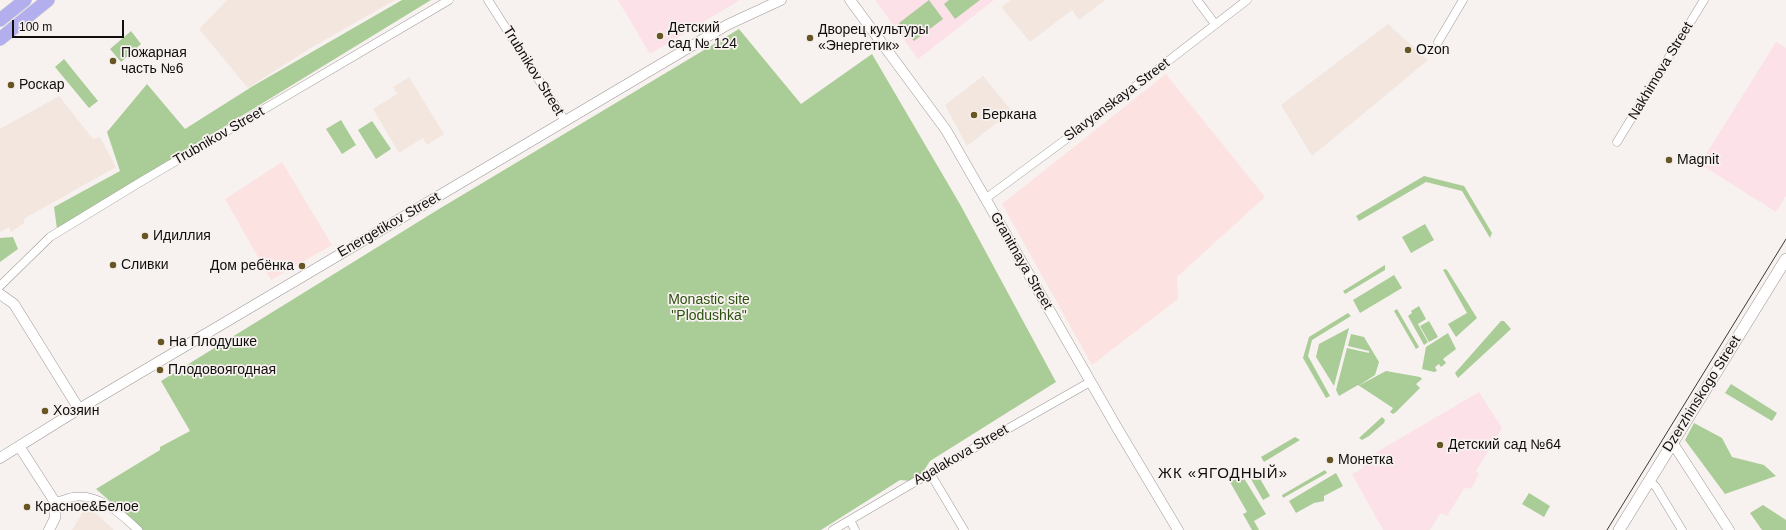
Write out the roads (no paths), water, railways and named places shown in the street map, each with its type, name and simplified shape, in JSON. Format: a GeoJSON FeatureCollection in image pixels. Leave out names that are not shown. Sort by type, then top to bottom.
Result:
{"type":"FeatureCollection","features":[{"type":"Feature","properties":{"kind":"main road"},"geometry":{"type":"LineString","coordinates":[[0,20],[25,0]]}},
{"type":"Feature","properties":{"kind":"main road"},"geometry":{"type":"LineString","coordinates":[[0,39],[48,0]]}},
{"type":"Feature","properties":{"kind":"main road","name":"Dzerzhinskogo Street"},"geometry":{"type":"LineString","coordinates":[[1619,530],[1786,259]]}},
{"type":"Feature","properties":{"kind":"street","name":"Trubnikov Street"},"geometry":{"type":"LineString","coordinates":[[0,286],[50,237],[142,180],[449,0]]}},
{"type":"Feature","properties":{"kind":"street","name":"Trubnikov Street"},"geometry":{"type":"LineString","coordinates":[[488,0],[565,121]]}},
{"type":"Feature","properties":{"kind":"street","name":"Energetikov Street"},"geometry":{"type":"LineString","coordinates":[[0,458],[78,408],[727,25],[781,0]]}},
{"type":"Feature","properties":{"kind":"street","name":"Granitnaya Street"},"geometry":{"type":"LineString","coordinates":[[850,0],[946,130],[1090,382],[1178,530]]}},
{"type":"Feature","properties":{"kind":"street"},"geometry":{"type":"LineString","coordinates":[[1197,0],[1215,24]]}},
{"type":"Feature","properties":{"kind":"street","name":"Slavyanskaya Street"},"geometry":{"type":"LineString","coordinates":[[985,199],[1094,118],[1247,0]]}},
{"type":"Feature","properties":{"kind":"street"},"geometry":{"type":"LineString","coordinates":[[1438,42],[1462,0]]}},
{"type":"Feature","properties":{"kind":"street","name":"Nakhimova Street"},"geometry":{"type":"LineString","coordinates":[[1617,142],[1704,0]]}},
{"type":"Feature","properties":{"kind":"street"},"geometry":{"type":"LineString","coordinates":[[0,294],[10,300],[18,309],[78,408]]}},
{"type":"Feature","properties":{"kind":"street","name":"Agalakova Street"},"geometry":{"type":"LineString","coordinates":[[833,530],[1090,382]]}},
{"type":"Feature","properties":{"kind":"street"},"geometry":{"type":"LineString","coordinates":[[1672,442],[1729,530]]}},
{"type":"Feature","properties":{"kind":"street"},"geometry":{"type":"LineString","coordinates":[[19,446],[54,502],[55,518],[49,530]]}},
{"type":"Feature","properties":{"kind":"street"},"geometry":{"type":"LineString","coordinates":[[930,473],[964,530]]}},
{"type":"Feature","properties":{"kind":"street"},"geometry":{"type":"LineString","coordinates":[[1649,481],[1656,487],[1682,530]]}},
{"type":"Feature","properties":{"kind":"street"},"geometry":{"type":"LineString","coordinates":[[54,502],[72,497],[90,497],[107,505],[138,530]]}},
{"type":"Feature","properties":{"kind":"street"},"geometry":{"type":"LineString","coordinates":[[850,520],[855,530]]}},
{"type":"Feature","properties":{"kind":"tram line"},"geometry":{"type":"LineString","coordinates":[[1607,530],[1786,239]]}},
{"type":"Feature","properties":{"kind":"place","name":"Детский сад № 124"},"geometry":{"type":"Point","coordinates":[660,36]}},
{"type":"Feature","properties":{"kind":"place","name":"Дворец культуры «Энергетик»"},"geometry":{"type":"Point","coordinates":[810,38]}},
{"type":"Feature","properties":{"kind":"place","name":"Ozon"},"geometry":{"type":"Point","coordinates":[1408,50]}},
{"type":"Feature","properties":{"kind":"place","name":"Пожарная часть №6"},"geometry":{"type":"Point","coordinates":[113,61]}},
{"type":"Feature","properties":{"kind":"place","name":"Роскар"},"geometry":{"type":"Point","coordinates":[11,85]}},
{"type":"Feature","properties":{"kind":"place","name":"Беркана"},"geometry":{"type":"Point","coordinates":[974,115]}},
{"type":"Feature","properties":{"kind":"place","name":"Magnit"},"geometry":{"type":"Point","coordinates":[1669,160]}},
{"type":"Feature","properties":{"kind":"place","name":"Идиллия"},"geometry":{"type":"Point","coordinates":[145,236]}},
{"type":"Feature","properties":{"kind":"place","name":"Сливки"},"geometry":{"type":"Point","coordinates":[113,265]}},
{"type":"Feature","properties":{"kind":"place","name":"Дом ребёнка"},"geometry":{"type":"Point","coordinates":[302,266]}},
{"type":"Feature","properties":{"kind":"place","name":"На Плодушке"},"geometry":{"type":"Point","coordinates":[161,342]}},
{"type":"Feature","properties":{"kind":"place","name":"Плодовоягодная"},"geometry":{"type":"Point","coordinates":[160,370]}},
{"type":"Feature","properties":{"kind":"place","name":"Хозяин"},"geometry":{"type":"Point","coordinates":[45,411]}},
{"type":"Feature","properties":{"kind":"place","name":"Детский сад №64"},"geometry":{"type":"Point","coordinates":[1440,445]}},
{"type":"Feature","properties":{"kind":"place","name":"Монетка"},"geometry":{"type":"Point","coordinates":[1330,460]}},
{"type":"Feature","properties":{"kind":"place","name":"Красное&Белое"},"geometry":{"type":"Point","coordinates":[27,507]}},
{"type":"Feature","properties":{"kind":"district","name":"ЖК «ЯГОДНЫЙ»"},"geometry":{"type":"Point","coordinates":[1223,474]}},
{"type":"Feature","properties":{"kind":"park label","name":"Monastic site \"Plodushka\""},"geometry":{"type":"Point","coordinates":[709,308]}}]}
